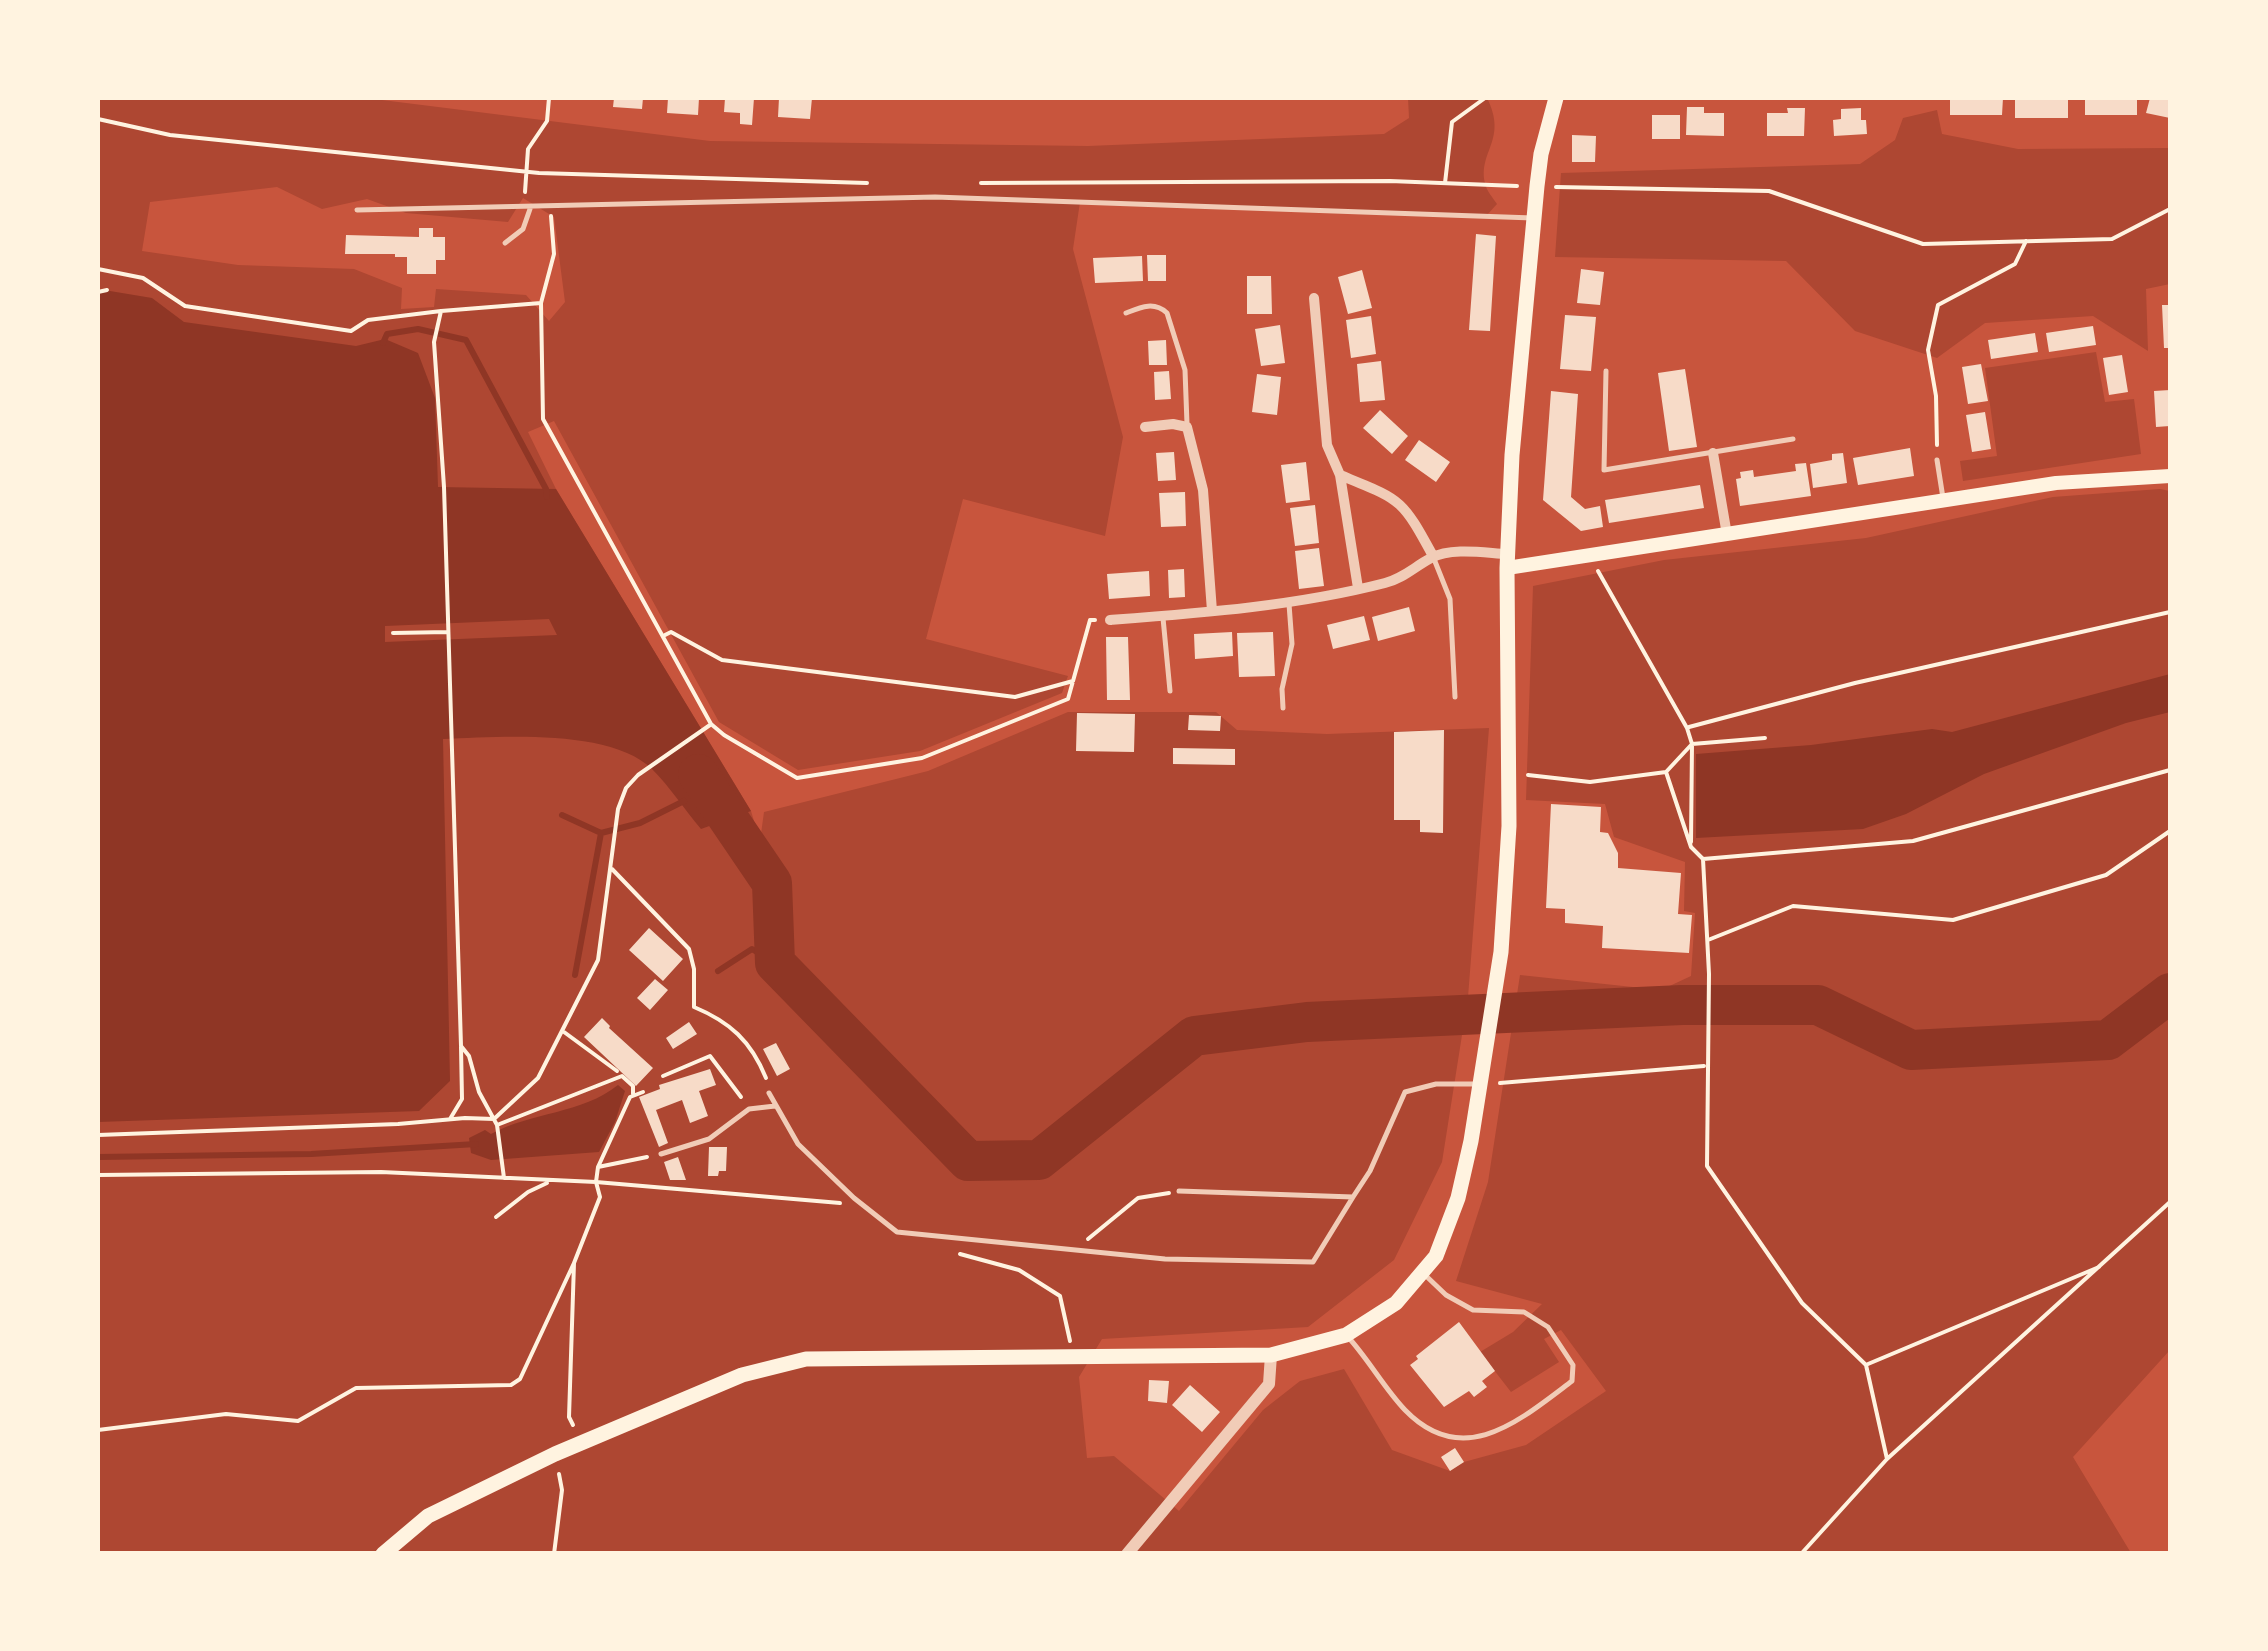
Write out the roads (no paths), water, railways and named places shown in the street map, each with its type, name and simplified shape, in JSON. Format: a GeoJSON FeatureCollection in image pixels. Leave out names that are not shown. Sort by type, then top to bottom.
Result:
{"type":"FeatureCollection","features":[{"type":"Feature","properties":{"kind":"highway"},"geometry":{"type":"LineString","coordinates":[[383,1554],[428,1516],[580,1442],[742,1375],[806,1359],[1271,1355],[1346,1335],[1396,1303],[1423,1274],[1436,1256],[1458,1198],[1501,952],[1509,826],[1507,561],[1512,455],[1537,186],[1556,98]]}},
{"type":"Feature","properties":{"kind":"main road"},"geometry":{"type":"LineString","coordinates":[[1507,561],[1590,556],[2056,483],[2170,476]]}},
{"type":"Feature","properties":{"kind":"street"},"geometry":{"type":"LineString","coordinates":[[1314,298],[1327,446],[1340,475],[1358,588]]}},
{"type":"Feature","properties":{"kind":"street"},"geometry":{"type":"LineString","coordinates":[[1145,427],[1187,427],[1203,490],[1212,612]]}},
{"type":"Feature","properties":{"kind":"street"},"geometry":{"type":"LineString","coordinates":[[1713,453],[1727,535]]}},
{"type":"Feature","properties":{"kind":"street"},"geometry":{"type":"LineString","coordinates":[[1340,475],[1387,492],[1404,506],[1433,556]]}},
{"type":"Feature","properties":{"kind":"street"},"geometry":{"type":"LineString","coordinates":[[1110,620],[1275,604],[1358,588],[1409,576],[1433,556],[1452,553],[1507,561]]}},
{"type":"Feature","properties":{"kind":"street"},"geometry":{"type":"LineString","coordinates":[[1127,1554],[1268,1384],[1271,1355]]}},
{"type":"Feature","properties":{"kind":"lane"},"geometry":{"type":"LineString","coordinates":[[356,210],[935,197],[1534,218]]}},
{"type":"Feature","properties":{"kind":"lane"},"geometry":{"type":"LineString","coordinates":[[505,243],[523,228],[530,209]]}},
{"type":"Feature","properties":{"kind":"lane"},"geometry":{"type":"LineString","coordinates":[[1126,313],[1144,306],[1160,307],[1167,313],[1185,370],[1187,427]]}},
{"type":"Feature","properties":{"kind":"lane"},"geometry":{"type":"LineString","coordinates":[[1606,371],[1604,470],[1793,440]]}},
{"type":"Feature","properties":{"kind":"lane"},"geometry":{"type":"LineString","coordinates":[[1937,460],[1944,501]]}},
{"type":"Feature","properties":{"kind":"lane"},"geometry":{"type":"LineString","coordinates":[[1433,556],[1450,600],[1455,697]]}},
{"type":"Feature","properties":{"kind":"lane"},"geometry":{"type":"LineString","coordinates":[[1283,708],[1282,689],[1292,644],[1289,601]]}},
{"type":"Feature","properties":{"kind":"lane"},"geometry":{"type":"LineString","coordinates":[[1162,615],[1170,691]]}},
{"type":"Feature","properties":{"kind":"lane"},"geometry":{"type":"LineString","coordinates":[[768,1093],[798,1144],[854,1198],[897,1232],[1165,1259],[1312,1262],[1370,1171],[1405,1092],[1436,1084],[1480,1084]]}},
{"type":"Feature","properties":{"kind":"lane"},"geometry":{"type":"LineString","coordinates":[[661,1154],[709,1139],[749,1109],[776,1106]]}},
{"type":"Feature","properties":{"kind":"lane"},"geometry":{"type":"LineString","coordinates":[[1179,1191],[1353,1197]]}},
{"type":"Feature","properties":{"kind":"lane"},"geometry":{"type":"LineString","coordinates":[[1346,1335],[1402,1408],[1424,1428],[1448,1439],[1496,1433],[1572,1381],[1573,1365],[1548,1327],[1524,1312],[1473,1310],[1446,1295],[1423,1274]]}},
{"type":"Feature","properties":{"kind":"waterway"},"geometry":{"type":"LineString","coordinates":[[383,343],[387,334],[418,329],[466,340],[547,497]]}},
{"type":"Feature","properties":{"kind":"waterway"},"geometry":{"type":"LineString","coordinates":[[698,774],[772,883],[775,963],[968,1161],[1039,1160],[1194,1036],[1307,1022],[1682,1005],[1818,1005],[1911,1050],[2108,1040],[2170,993]]}},
{"type":"Feature","properties":{"kind":"waterway"},"geometry":{"type":"LineString","coordinates":[[575,975],[601,833],[640,823],[684,801]]}},
{"type":"Feature","properties":{"kind":"waterway"},"geometry":{"type":"LineString","coordinates":[[562,815],[601,833]]}},
{"type":"Feature","properties":{"kind":"waterway"},"geometry":{"type":"LineString","coordinates":[[718,971],[752,949],[775,963]]}},
{"type":"Feature","properties":{"kind":"waterway"},"geometry":{"type":"LineString","coordinates":[[98,1157],[311,1154],[476,1144]]}}]}
